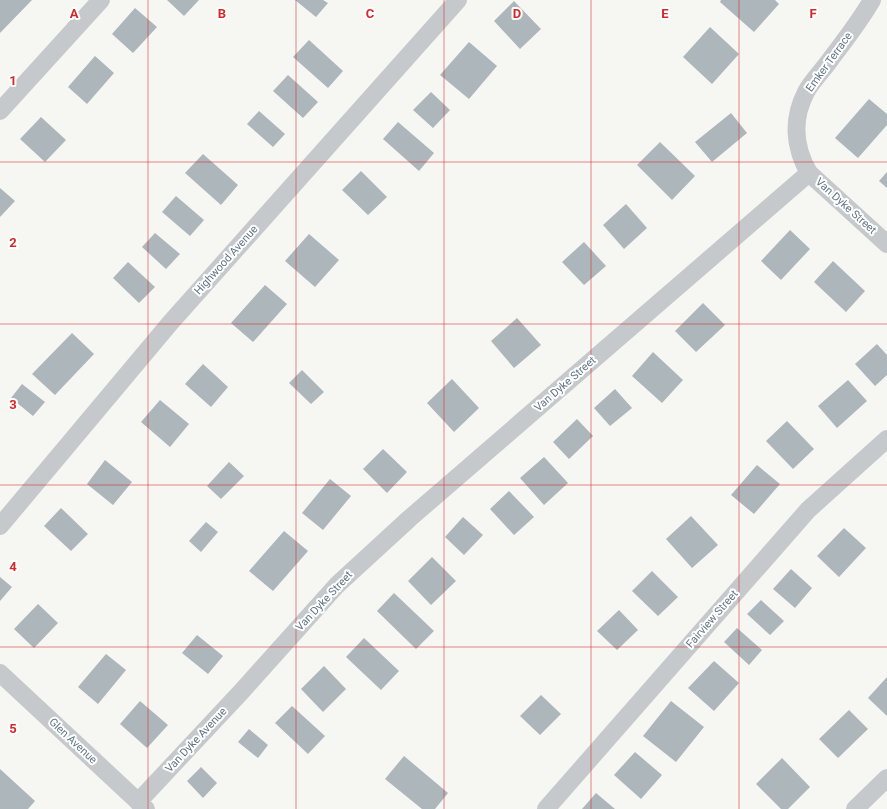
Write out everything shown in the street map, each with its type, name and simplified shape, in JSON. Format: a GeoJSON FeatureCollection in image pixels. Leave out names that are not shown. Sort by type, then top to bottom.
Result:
{"type":"FeatureCollection","features":[{"type":"Feature","properties":{"kind":"street"},"geometry":{"type":"LineString","coordinates":[[0,111],[101,0]]}},
{"type":"Feature","properties":{"kind":"street","name":"Highwood Avenue"},"geometry":{"type":"LineString","coordinates":[[0,526],[171,322],[458,0]]}},
{"type":"Feature","properties":{"kind":"street","name":"Emker Terrace"},"geometry":{"type":"LineString","coordinates":[[809,173],[798,144],[796,126],[800,107],[807,90],[862,17],[872,0]]}},
{"type":"Feature","properties":{"kind":"street","name":"Van Dyke Street"},"geometry":{"type":"LineString","coordinates":[[254,677],[337,585],[416,513],[809,173],[887,244]]}},
{"type":"Feature","properties":{"kind":"street","name":"Fairview Street"},"geometry":{"type":"LineString","coordinates":[[546,809],[808,510],[887,439]]}},
{"type":"Feature","properties":{"kind":"street","name":"Glen Avenue"},"geometry":{"type":"LineString","coordinates":[[0,673],[142,806]]}},
{"type":"Feature","properties":{"kind":"street","name":"Van Dyke Avenue"},"geometry":{"type":"LineString","coordinates":[[142,806],[254,677]]}},
{"type":"Feature","properties":{"kind":"street"},"geometry":{"type":"LineString","coordinates":[[855,809],[887,778]]}},
{"type":"Feature","properties":{"kind":"building"},"geometry":{"type":"Polygon","coordinates":[[[0,0],[32,0],[0,33],[0,0]]]}},
{"type":"Feature","properties":{"kind":"building"},"geometry":{"type":"Polygon","coordinates":[[[167,0],[199,0],[184,16],[167,0]]]}},
{"type":"Feature","properties":{"kind":"building"},"geometry":{"type":"Polygon","coordinates":[[[295,0],[323,0],[328,3],[316,17],[295,0]]]}},
{"type":"Feature","properties":{"kind":"building"},"geometry":{"type":"Polygon","coordinates":[[[721,0],[775,0],[779,4],[754,32],[720,2],[721,0]]]}},
{"type":"Feature","properties":{"kind":"building"},"geometry":{"type":"Polygon","coordinates":[[[514,1],[541,29],[520,49],[494,21],[514,1]]]}},
{"type":"Feature","properties":{"kind":"building"},"geometry":{"type":"Polygon","coordinates":[[[135,8],[157,27],[133,53],[112,34],[135,8]]]}},
{"type":"Feature","properties":{"kind":"building"},"geometry":{"type":"Polygon","coordinates":[[[710,27],[739,54],[712,84],[683,57],[710,27]]]}},
{"type":"Feature","properties":{"kind":"building"},"geometry":{"type":"Polygon","coordinates":[[[309,40],[343,71],[328,88],[293,57],[309,40]]]}},
{"type":"Feature","properties":{"kind":"building"},"geometry":{"type":"Polygon","coordinates":[[[469,42],[497,66],[469,99],[440,75],[469,42]]]}},
{"type":"Feature","properties":{"kind":"building"},"geometry":{"type":"Polygon","coordinates":[[[95,56],[114,73],[87,104],[68,87],[95,56]]]}},
{"type":"Feature","properties":{"kind":"building"},"geometry":{"type":"Polygon","coordinates":[[[288,75],[318,102],[303,118],[273,91],[288,75]]]}},
{"type":"Feature","properties":{"kind":"building"},"geometry":{"type":"Polygon","coordinates":[[[431,92],[450,110],[433,128],[413,110],[431,92]]]}},
{"type":"Feature","properties":{"kind":"building"},"geometry":{"type":"Polygon","coordinates":[[[869,99],[887,114],[887,125],[858,158],[835,138],[869,99]]]}},
{"type":"Feature","properties":{"kind":"building"},"geometry":{"type":"Polygon","coordinates":[[[259,111],[285,134],[273,147],[247,124],[259,111]]]}},
{"type":"Feature","properties":{"kind":"building"},"geometry":{"type":"Polygon","coordinates":[[[731,113],[747,133],[712,162],[695,142],[731,113]]]}},
{"type":"Feature","properties":{"kind":"building"},"geometry":{"type":"Polygon","coordinates":[[[41,117],[66,140],[45,162],[20,139],[41,117]]]}},
{"type":"Feature","properties":{"kind":"building"},"geometry":{"type":"Polygon","coordinates":[[[398,122],[434,153],[419,171],[383,139],[398,122]]]}},
{"type":"Feature","properties":{"kind":"building"},"geometry":{"type":"Polygon","coordinates":[[[660,142],[695,176],[672,200],[637,165],[660,142]]]}},
{"type":"Feature","properties":{"kind":"building"},"geometry":{"type":"Polygon","coordinates":[[[203,154],[238,185],[221,205],[185,173],[203,154]]]}},
{"type":"Feature","properties":{"kind":"building"},"geometry":{"type":"Polygon","coordinates":[[[361,171],[387,197],[368,215],[342,190],[361,171]]]}},
{"type":"Feature","properties":{"kind":"building"},"geometry":{"type":"Polygon","coordinates":[[[887,172],[887,188],[879,181],[887,172]]]}},
{"type":"Feature","properties":{"kind":"building"},"geometry":{"type":"Polygon","coordinates":[[[0,188],[15,201],[0,217],[0,188]]]}},
{"type":"Feature","properties":{"kind":"building"},"geometry":{"type":"Polygon","coordinates":[[[176,196],[204,220],[190,236],[162,212],[176,196]]]}},
{"type":"Feature","properties":{"kind":"building"},"geometry":{"type":"Polygon","coordinates":[[[626,204],[647,228],[624,249],[603,225],[626,204]]]}},
{"type":"Feature","properties":{"kind":"building"},"geometry":{"type":"Polygon","coordinates":[[[790,230],[810,249],[781,280],[761,261],[790,230]]]}},
{"type":"Feature","properties":{"kind":"building"},"geometry":{"type":"Polygon","coordinates":[[[155,233],[180,254],[166,269],[142,247],[155,233]]]}},
{"type":"Feature","properties":{"kind":"building"},"geometry":{"type":"Polygon","coordinates":[[[309,234],[339,260],[315,287],[285,261],[309,234]]]}},
{"type":"Feature","properties":{"kind":"building"},"geometry":{"type":"Polygon","coordinates":[[[584,242],[606,266],[584,285],[562,262],[584,242]]]}},
{"type":"Feature","properties":{"kind":"building"},"geometry":{"type":"Polygon","coordinates":[[[833,261],[865,291],[846,312],[814,282],[833,261]]]}},
{"type":"Feature","properties":{"kind":"building"},"geometry":{"type":"Polygon","coordinates":[[[128,262],[155,287],[139,303],[113,278],[128,262]]]}},
{"type":"Feature","properties":{"kind":"building"},"geometry":{"type":"Polygon","coordinates":[[[265,285],[287,304],[253,342],[231,323],[265,285]]]}},
{"type":"Feature","properties":{"kind":"building"},"geometry":{"type":"Polygon","coordinates":[[[703,303],[725,325],[696,352],[675,331],[703,303]]]}},
{"type":"Feature","properties":{"kind":"building"},"geometry":{"type":"Polygon","coordinates":[[[517,318],[541,345],[514,368],[491,341],[517,318]]]}},
{"type":"Feature","properties":{"kind":"building"},"geometry":{"type":"Polygon","coordinates":[[[72,333],[94,354],[55,395],[32,374],[72,333]]]}},
{"type":"Feature","properties":{"kind":"building"},"geometry":{"type":"Polygon","coordinates":[[[877,344],[887,355],[887,375],[875,386],[855,364],[877,344]]]}},
{"type":"Feature","properties":{"kind":"building"},"geometry":{"type":"Polygon","coordinates":[[[653,352],[683,380],[662,403],[632,376],[653,352]]]}},
{"type":"Feature","properties":{"kind":"building"},"geometry":{"type":"Polygon","coordinates":[[[203,364],[228,387],[211,407],[185,384],[203,364]]]}},
{"type":"Feature","properties":{"kind":"building"},"geometry":{"type":"Polygon","coordinates":[[[302,370],[324,392],[311,404],[289,383],[302,370]]]}},
{"type":"Feature","properties":{"kind":"building"},"geometry":{"type":"Polygon","coordinates":[[[452,379],[479,408],[454,432],[427,403],[452,379]]]}},
{"type":"Feature","properties":{"kind":"building"},"geometry":{"type":"Polygon","coordinates":[[[848,380],[867,401],[837,428],[818,406],[848,380]]]}},
{"type":"Feature","properties":{"kind":"building"},"geometry":{"type":"Polygon","coordinates":[[[22,384],[45,402],[33,416],[11,398],[22,384]]]}},
{"type":"Feature","properties":{"kind":"building"},"geometry":{"type":"Polygon","coordinates":[[[615,389],[632,408],[610,426],[594,408],[615,389]]]}},
{"type":"Feature","properties":{"kind":"building"},"geometry":{"type":"Polygon","coordinates":[[[160,400],[189,424],[170,447],[141,422],[160,400]]]}},
{"type":"Feature","properties":{"kind":"building"},"geometry":{"type":"Polygon","coordinates":[[[577,419],[593,436],[569,459],[553,442],[577,419]]]}},
{"type":"Feature","properties":{"kind":"building"},"geometry":{"type":"Polygon","coordinates":[[[787,421],[814,449],[793,469],[766,441],[787,421]]]}},
{"type":"Feature","properties":{"kind":"building"},"geometry":{"type":"Polygon","coordinates":[[[383,449],[407,472],[387,493],[363,469],[383,449]]]}},
{"type":"Feature","properties":{"kind":"building"},"geometry":{"type":"Polygon","coordinates":[[[544,457],[568,483],[544,505],[520,478],[544,457]]]}},
{"type":"Feature","properties":{"kind":"building"},"geometry":{"type":"Polygon","coordinates":[[[105,460],[132,482],[113,505],[87,484],[105,460]]]}},
{"type":"Feature","properties":{"kind":"building"},"geometry":{"type":"Polygon","coordinates":[[[229,462],[244,476],[221,499],[207,486],[229,462]]]}},
{"type":"Feature","properties":{"kind":"building"},"geometry":{"type":"Polygon","coordinates":[[[757,465],[780,484],[754,514],[731,495],[757,465]]]}},
{"type":"Feature","properties":{"kind":"building"},"geometry":{"type":"Polygon","coordinates":[[[330,479],[351,496],[323,530],[302,513],[330,479]]]}},
{"type":"Feature","properties":{"kind":"building"},"geometry":{"type":"Polygon","coordinates":[[[509,491],[534,517],[514,535],[490,509],[509,491]]]}},
{"type":"Feature","properties":{"kind":"building"},"geometry":{"type":"Polygon","coordinates":[[[61,508],[88,534],[71,551],[44,526],[61,508]]]}},
{"type":"Feature","properties":{"kind":"building"},"geometry":{"type":"Polygon","coordinates":[[[691,516],[718,545],[692,568],[666,539],[691,516]]]}},
{"type":"Feature","properties":{"kind":"building"},"geometry":{"type":"Polygon","coordinates":[[[463,517],[483,535],[464,555],[445,537],[463,517]]]}},
{"type":"Feature","properties":{"kind":"building"},"geometry":{"type":"Polygon","coordinates":[[[206,522],[218,532],[201,552],[189,541],[206,522]]]}},
{"type":"Feature","properties":{"kind":"building"},"geometry":{"type":"Polygon","coordinates":[[[844,528],[866,548],[839,577],[817,556],[844,528]]]}},
{"type":"Feature","properties":{"kind":"building"},"geometry":{"type":"Polygon","coordinates":[[[284,531],[308,551],[273,591],[249,571],[284,531]]]}},
{"type":"Feature","properties":{"kind":"building"},"geometry":{"type":"Polygon","coordinates":[[[432,557],[456,581],[431,605],[408,581],[432,557]]]}},
{"type":"Feature","properties":{"kind":"building"},"geometry":{"type":"Polygon","coordinates":[[[791,569],[812,588],[795,608],[773,589],[791,569]]]}},
{"type":"Feature","properties":{"kind":"building"},"geometry":{"type":"Polygon","coordinates":[[[652,571],[678,597],[658,616],[632,591],[652,571]]]}},
{"type":"Feature","properties":{"kind":"building"},"geometry":{"type":"Polygon","coordinates":[[[0,577],[12,587],[0,601],[0,577]]]}},
{"type":"Feature","properties":{"kind":"building"},"geometry":{"type":"Polygon","coordinates":[[[394,593],[434,631],[416,649],[377,611],[394,593]]]}},
{"type":"Feature","properties":{"kind":"building"},"geometry":{"type":"Polygon","coordinates":[[[761,600],[784,621],[770,635],[747,614],[761,600]]]}},
{"type":"Feature","properties":{"kind":"building"},"geometry":{"type":"Polygon","coordinates":[[[38,604],[58,623],[34,648],[14,629],[38,604]]]}},
{"type":"Feature","properties":{"kind":"building"},"geometry":{"type":"Polygon","coordinates":[[[619,610],[638,630],[617,650],[597,631],[619,610]]]}},
{"type":"Feature","properties":{"kind":"building"},"geometry":{"type":"Polygon","coordinates":[[[737,628],[762,650],[749,665],[724,642],[737,628]]]}},
{"type":"Feature","properties":{"kind":"building"},"geometry":{"type":"Polygon","coordinates":[[[197,635],[223,656],[208,674],[182,653],[197,635]]]}},
{"type":"Feature","properties":{"kind":"building"},"geometry":{"type":"Polygon","coordinates":[[[364,638],[399,671],[381,690],[346,657],[364,638]]]}},
{"type":"Feature","properties":{"kind":"building"},"geometry":{"type":"Polygon","coordinates":[[[106,654],[126,670],[98,704],[78,687],[106,654]]]}},
{"type":"Feature","properties":{"kind":"building"},"geometry":{"type":"Polygon","coordinates":[[[714,661],[739,683],[714,711],[688,688],[714,661]]]}},
{"type":"Feature","properties":{"kind":"building"},"geometry":{"type":"Polygon","coordinates":[[[324,666],[346,689],[323,712],[301,689],[324,666]]]}},
{"type":"Feature","properties":{"kind":"building"},"geometry":{"type":"Polygon","coordinates":[[[887,677],[887,716],[868,698],[887,677]]]}},
{"type":"Feature","properties":{"kind":"building"},"geometry":{"type":"Polygon","coordinates":[[[541,695],[561,714],[540,735],[520,716],[541,695]]]}},
{"type":"Feature","properties":{"kind":"building"},"geometry":{"type":"Polygon","coordinates":[[[140,701],[168,725],[147,748],[120,724],[140,701]]]}},
{"type":"Feature","properties":{"kind":"building"},"geometry":{"type":"Polygon","coordinates":[[[671,701],[704,727],[676,762],[643,736],[671,701]]]}},
{"type":"Feature","properties":{"kind":"building"},"geometry":{"type":"Polygon","coordinates":[[[292,706],[325,736],[308,754],[275,723],[292,706]]]}},
{"type":"Feature","properties":{"kind":"building"},"geometry":{"type":"Polygon","coordinates":[[[849,710],[868,729],[838,758],[819,739],[849,710]]]}},
{"type":"Feature","properties":{"kind":"building"},"geometry":{"type":"Polygon","coordinates":[[[249,729],[268,745],[258,758],[238,742],[249,729]]]}},
{"type":"Feature","properties":{"kind":"building"},"geometry":{"type":"Polygon","coordinates":[[[635,752],[662,775],[641,799],[614,775],[635,752]]]}},
{"type":"Feature","properties":{"kind":"building"},"geometry":{"type":"Polygon","coordinates":[[[404,756],[448,793],[435,809],[422,809],[385,779],[404,756]]]}},
{"type":"Feature","properties":{"kind":"building"},"geometry":{"type":"Polygon","coordinates":[[[782,758],[810,787],[788,809],[781,809],[756,784],[782,758]]]}},
{"type":"Feature","properties":{"kind":"building"},"geometry":{"type":"Polygon","coordinates":[[[201,767],[217,783],[203,798],[187,781],[201,767]]]}},
{"type":"Feature","properties":{"kind":"building"},"geometry":{"type":"Polygon","coordinates":[[[0,769],[35,801],[28,809],[0,809],[0,769]]]}},
{"type":"Feature","properties":{"kind":"building"},"geometry":{"type":"Polygon","coordinates":[[[596,793],[615,809],[582,809],[596,793]]]}}]}
